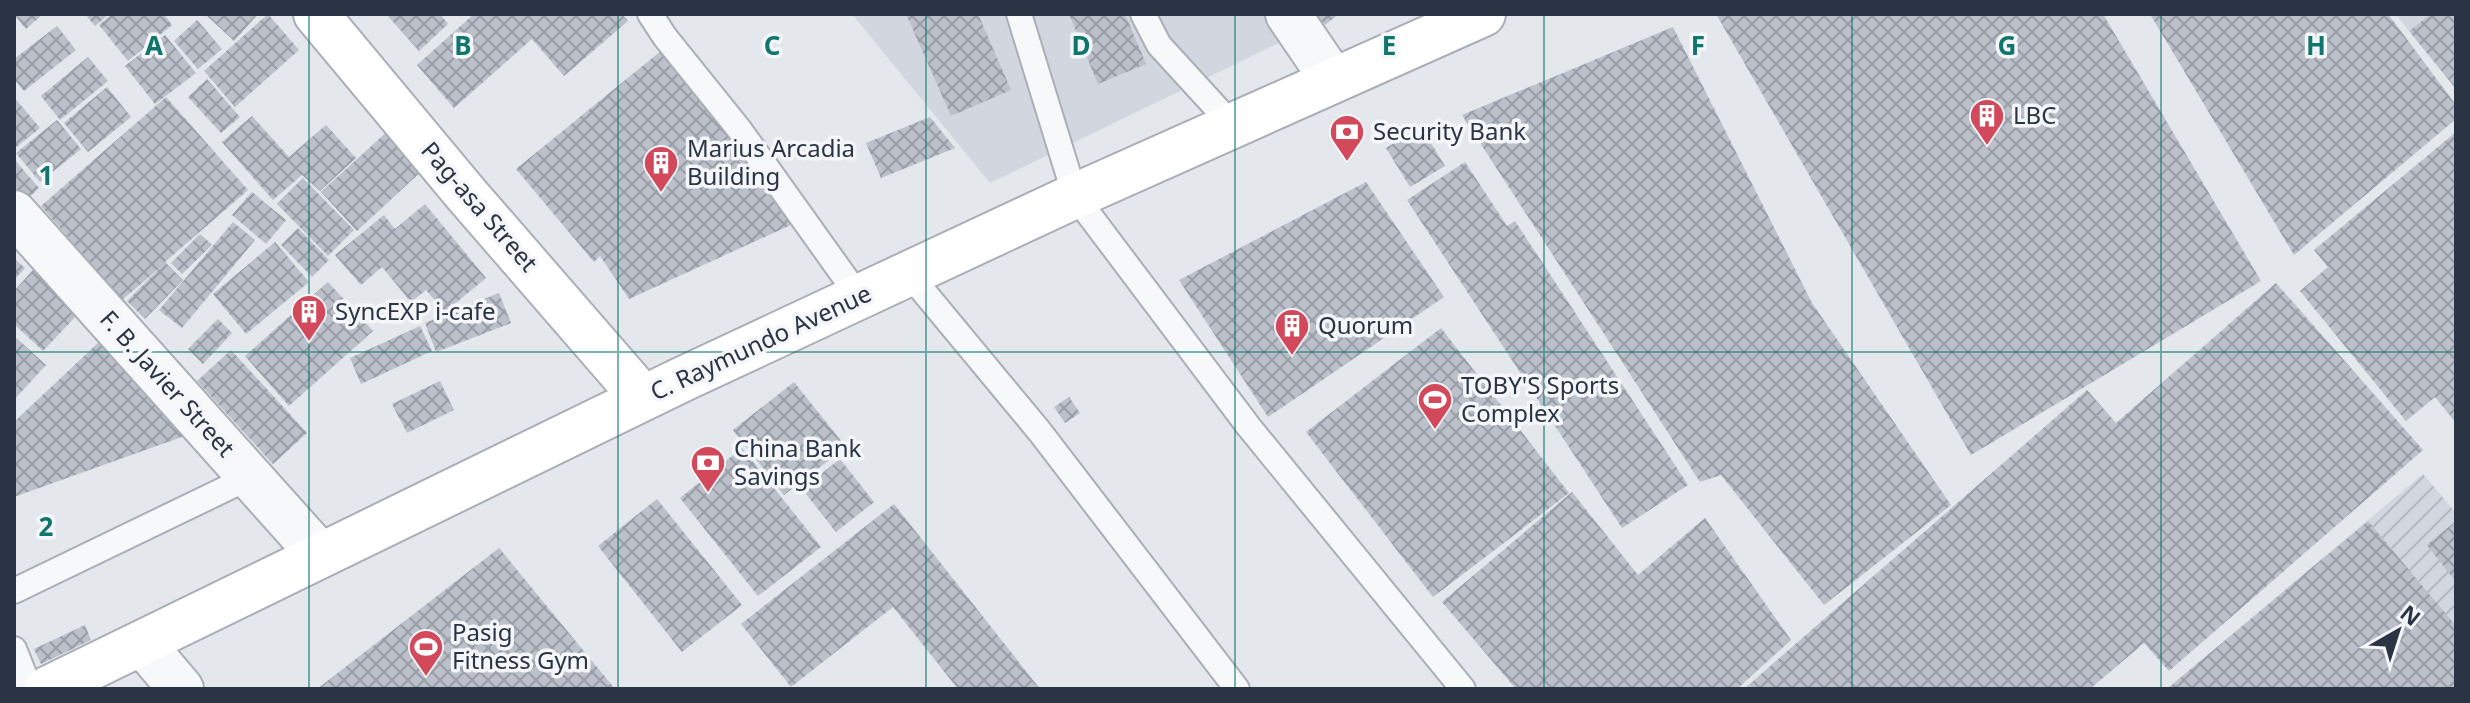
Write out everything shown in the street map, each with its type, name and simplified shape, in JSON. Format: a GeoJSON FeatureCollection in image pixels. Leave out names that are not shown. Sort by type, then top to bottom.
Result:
{"type":"FeatureCollection","features":[{"type":"Feature","properties":{"kind":"main road","name":"Pag-asa Street"},"geometry":{"type":"LineString","coordinates":[[316,14],[466,194],[643,398]]}},
{"type":"Feature","properties":{"kind":"main road","name":"C. Raymundo Avenue"},"geometry":{"type":"LineString","coordinates":[[47,689],[643,398],[1075,196],[1483,14]]}},
{"type":"Feature","properties":{"kind":"street"},"geometry":{"type":"LineString","coordinates":[[1288,14],[1333,80]]}},
{"type":"Feature","properties":{"kind":"street","name":"F. B. Javier Street"},"geometry":{"type":"LineString","coordinates":[[14,213],[320,555]]}},
{"type":"Feature","properties":{"kind":"street"},"geometry":{"type":"LineString","coordinates":[[142,643],[181,689]]}},
{"type":"Feature","properties":{"kind":"lane"},"geometry":{"type":"LineString","coordinates":[[650,14],[739,129],[859,297]]}},
{"type":"Feature","properties":{"kind":"lane"},"geometry":{"type":"LineString","coordinates":[[1019,14],[1075,196],[1249,427],[1463,689]]}},
{"type":"Feature","properties":{"kind":"lane"},"geometry":{"type":"LineString","coordinates":[[1143,14],[1159,45],[1234,127]]}},
{"type":"Feature","properties":{"kind":"lane"},"geometry":{"type":"LineString","coordinates":[[909,274],[1040,432],[1237,689]]}},
{"type":"Feature","properties":{"kind":"lane"},"geometry":{"type":"LineString","coordinates":[[14,591],[250,477]]}},
{"type":"Feature","properties":{"kind":"lane"},"geometry":{"type":"LineString","coordinates":[[14,649],[30,689]]}},
{"type":"Feature","properties":{"kind":"shaded area"},"geometry":{"type":"Polygon","coordinates":[[[852,14],[1267,14],[1287,39],[990,183],[852,14]]]}},
{"type":"Feature","properties":{"kind":"shaded area"},"geometry":{"type":"Polygon","coordinates":[[[2396,14],[2431,14],[2409,31],[2396,14]]]}},
{"type":"Feature","properties":{"kind":"shaded area"},"geometry":{"type":"Polygon","coordinates":[[[2423,474],[2456,513],[2456,689],[2167,689],[2423,474]]]}},
{"type":"Feature","properties":{"kind":"building"},"geometry":{"type":"Polygon","coordinates":[[[14,14],[43,14],[26,29],[14,14]]]}},
{"type":"Feature","properties":{"kind":"building"},"geometry":{"type":"Polygon","coordinates":[[[85,14],[109,14],[95,26],[85,14]]]}},
{"type":"Feature","properties":{"kind":"building"},"geometry":{"type":"Polygon","coordinates":[[[112,14],[164,14],[172,25],[128,61],[99,25],[112,14]]]}},
{"type":"Feature","properties":{"kind":"building"},"geometry":{"type":"Polygon","coordinates":[[[205,14],[256,14],[257,15],[234,41],[205,14]]]}},
{"type":"Feature","properties":{"kind":"building"},"geometry":{"type":"Polygon","coordinates":[[[268,14],[299,50],[235,107],[204,71],[268,14]]]}},
{"type":"Feature","properties":{"kind":"building"},"geometry":{"type":"Polygon","coordinates":[[[386,14],[440,14],[448,24],[419,51],[386,14]]]}},
{"type":"Feature","properties":{"kind":"building"},"geometry":{"type":"Polygon","coordinates":[[[474,14],[622,14],[628,21],[564,76],[532,39],[454,108],[417,65],[474,14]]]}},
{"type":"Feature","properties":{"kind":"building"},"geometry":{"type":"Polygon","coordinates":[[[906,14],[978,14],[1011,90],[951,116],[906,14]]]}},
{"type":"Feature","properties":{"kind":"building"},"geometry":{"type":"Polygon","coordinates":[[[1069,14],[1125,14],[1146,64],[1098,84],[1069,14]]]}},
{"type":"Feature","properties":{"kind":"building"},"geometry":{"type":"Polygon","coordinates":[[[1316,14],[1339,14],[1325,25],[1316,14]]]}},
{"type":"Feature","properties":{"kind":"building","name":"LBC"},"geometry":{"type":"Polygon","coordinates":[[[1716,14],[2103,14],[2261,281],[1971,455],[1716,14]]]}},
{"type":"Feature","properties":{"kind":"building"},"geometry":{"type":"Polygon","coordinates":[[[2150,14],[2388,14],[2456,105],[2456,119],[2294,255],[2150,14]]]}},
{"type":"Feature","properties":{"kind":"building"},"geometry":{"type":"Polygon","coordinates":[[[2431,14],[2456,14],[2456,89],[2409,31],[2431,14]]]}},
{"type":"Feature","properties":{"kind":"building"},"geometry":{"type":"Polygon","coordinates":[[[197,20],[222,49],[198,69],[174,41],[197,20]]]}},
{"type":"Feature","properties":{"kind":"building"},"geometry":{"type":"Polygon","coordinates":[[[57,26],[76,50],[24,91],[14,79],[14,59],[57,26]]]}},
{"type":"Feature","properties":{"kind":"building"},"geometry":{"type":"Polygon","coordinates":[[[1673,27],[1812,303],[1951,505],[1824,605],[1721,475],[1700,482],[1462,115],[1673,27]]]}},
{"type":"Feature","properties":{"kind":"building"},"geometry":{"type":"Polygon","coordinates":[[[165,35],[196,73],[155,104],[125,66],[165,35]]]}},
{"type":"Feature","properties":{"kind":"building","name":"Marius Arcadia Building"},"geometry":{"type":"Polygon","coordinates":[[[667,46],[806,218],[629,299],[600,256],[594,262],[516,169],[667,46]]]}},
{"type":"Feature","properties":{"kind":"building"},"geometry":{"type":"Polygon","coordinates":[[[88,57],[108,81],[60,120],[41,96],[88,57]]]}},
{"type":"Feature","properties":{"kind":"building"},"geometry":{"type":"Polygon","coordinates":[[[207,79],[240,117],[221,133],[188,97],[207,79]]]}},
{"type":"Feature","properties":{"kind":"building"},"geometry":{"type":"Polygon","coordinates":[[[107,87],[131,117],[88,152],[64,123],[107,87]]]}},
{"type":"Feature","properties":{"kind":"building"},"geometry":{"type":"Polygon","coordinates":[[[14,97],[40,128],[14,149],[14,97]]]}},
{"type":"Feature","properties":{"kind":"building"},"geometry":{"type":"Polygon","coordinates":[[[166,97],[248,190],[165,262],[183,280],[145,319],[127,301],[162,266],[122,300],[41,206],[166,97]]]}},
{"type":"Feature","properties":{"kind":"building"},"geometry":{"type":"Polygon","coordinates":[[[252,116],[289,157],[326,125],[356,158],[320,191],[302,175],[273,200],[222,142],[252,116]]]}},
{"type":"Feature","properties":{"kind":"building"},"geometry":{"type":"Polygon","coordinates":[[[930,117],[955,148],[881,178],[866,143],[930,117]]]}},
{"type":"Feature","properties":{"kind":"building"},"geometry":{"type":"Polygon","coordinates":[[[57,120],[81,149],[40,182],[16,153],[57,120]]]}},
{"type":"Feature","properties":{"kind":"building"},"geometry":{"type":"Polygon","coordinates":[[[1421,127],[1445,166],[1410,187],[1386,148],[1421,127]]]}},
{"type":"Feature","properties":{"kind":"building"},"geometry":{"type":"Polygon","coordinates":[[[391,128],[426,167],[357,231],[321,192],[391,128]]]}},
{"type":"Feature","properties":{"kind":"building"},"geometry":{"type":"Polygon","coordinates":[[[2456,132],[2456,423],[2435,397],[2406,421],[2300,291],[2328,267],[2314,250],[2456,132]]]}},
{"type":"Feature","properties":{"kind":"building"},"geometry":{"type":"Polygon","coordinates":[[[14,159],[39,188],[25,201],[14,188],[14,159]]]}},
{"type":"Feature","properties":{"kind":"building"},"geometry":{"type":"Polygon","coordinates":[[[1465,162],[1507,226],[1515,221],[1688,485],[1622,528],[1407,200],[1465,162]]]}},
{"type":"Feature","properties":{"kind":"building"},"geometry":{"type":"Polygon","coordinates":[[[303,178],[354,230],[328,256],[277,204],[303,178]]]}},
{"type":"Feature","properties":{"kind":"building","name":"Quorum"},"geometry":{"type":"Polygon","coordinates":[[[1366,182],[1444,297],[1268,417],[1179,280],[1366,182]]]}},
{"type":"Feature","properties":{"kind":"building"},"geometry":{"type":"Polygon","coordinates":[[[252,192],[286,220],[266,244],[232,215],[252,192]]]}},
{"type":"Feature","properties":{"kind":"building"},"geometry":{"type":"Polygon","coordinates":[[[425,204],[486,278],[445,312],[426,290],[411,302],[382,267],[361,285],[335,255],[384,215],[395,229],[425,204]]]}},
{"type":"Feature","properties":{"kind":"building"},"geometry":{"type":"Polygon","coordinates":[[[233,222],[255,240],[182,328],[159,310],[233,222]]]}},
{"type":"Feature","properties":{"kind":"building"},"geometry":{"type":"Polygon","coordinates":[[[298,228],[329,260],[312,277],[281,245],[298,228]]]}},
{"type":"Feature","properties":{"kind":"building"},"geometry":{"type":"Polygon","coordinates":[[[200,234],[212,245],[182,274],[171,263],[200,234]]]}},
{"type":"Feature","properties":{"kind":"building"},"geometry":{"type":"Polygon","coordinates":[[[275,242],[309,282],[246,334],[213,294],[275,242]]]}},
{"type":"Feature","properties":{"kind":"building"},"geometry":{"type":"Polygon","coordinates":[[[14,258],[25,268],[14,280],[14,258]]]}},
{"type":"Feature","properties":{"kind":"building"},"geometry":{"type":"Polygon","coordinates":[[[33,270],[80,312],[43,351],[14,324],[14,291],[33,270]]]}},
{"type":"Feature","properties":{"kind":"building","name":"SyncEXP i-cafe"},"geometry":{"type":"Polygon","coordinates":[[[328,282],[373,331],[289,406],[245,356],[328,282]]]}},
{"type":"Feature","properties":{"kind":"building"},"geometry":{"type":"Polygon","coordinates":[[[2276,283],[2423,450],[2169,671],[2144,643],[2090,689],[1744,689],[2087,390],[2116,423],[2276,283]]]}},
{"type":"Feature","properties":{"kind":"building"},"geometry":{"type":"Polygon","coordinates":[[[499,293],[511,323],[436,352],[425,323],[499,293]]]}},
{"type":"Feature","properties":{"kind":"building"},"geometry":{"type":"Polygon","coordinates":[[[218,319],[232,333],[203,364],[188,349],[218,319]]]}},
{"type":"Feature","properties":{"kind":"building"},"geometry":{"type":"Polygon","coordinates":[[[420,326],[432,351],[361,384],[350,358],[420,326]]]}},
{"type":"Feature","properties":{"kind":"building"},"geometry":{"type":"Polygon","coordinates":[[[1441,328],[1569,493],[1433,597],[1306,432],[1441,328]]]}},
{"type":"Feature","properties":{"kind":"building"},"geometry":{"type":"Polygon","coordinates":[[[14,336],[46,365],[14,400],[14,336]]]}},
{"type":"Feature","properties":{"kind":"building"},"geometry":{"type":"Polygon","coordinates":[[[100,341],[190,434],[14,497],[14,422],[100,341]]]}},
{"type":"Feature","properties":{"kind":"building"},"geometry":{"type":"Polygon","coordinates":[[[231,350],[307,433],[273,464],[197,381],[231,350]]]}},
{"type":"Feature","properties":{"kind":"building"},"geometry":{"type":"Polygon","coordinates":[[[440,381],[454,410],[407,433],[392,404],[440,381]]]}},
{"type":"Feature","properties":{"kind":"building"},"geometry":{"type":"Polygon","coordinates":[[[794,382],[846,447],[784,495],[733,430],[794,382]]]}},
{"type":"Feature","properties":{"kind":"building"},"geometry":{"type":"Polygon","coordinates":[[[1069,397],[1080,413],[1065,423],[1054,407],[1069,397]]]}},
{"type":"Feature","properties":{"kind":"building"},"geometry":{"type":"Polygon","coordinates":[[[742,448],[821,547],[758,596],[680,498],[742,448]]]}},
{"type":"Feature","properties":{"kind":"building"},"geometry":{"type":"Polygon","coordinates":[[[840,459],[874,502],[836,532],[802,489],[840,459]]]}},
{"type":"Feature","properties":{"kind":"building"},"geometry":{"type":"Polygon","coordinates":[[[1572,492],[1638,575],[1705,518],[1791,640],[1737,689],[1516,689],[1442,602],[1572,492]]]}},
{"type":"Feature","properties":{"kind":"building"},"geometry":{"type":"Polygon","coordinates":[[[657,499],[742,605],[682,652],[598,546],[657,499]]]}},
{"type":"Feature","properties":{"kind":"building"},"geometry":{"type":"Polygon","coordinates":[[[894,504],[1040,689],[958,689],[893,607],[791,687],[741,624],[894,504]]]}},
{"type":"Feature","properties":{"kind":"building"},"geometry":{"type":"Polygon","coordinates":[[[2368,521],[2456,626],[2456,689],[2167,689],[2368,521]]]}},
{"type":"Feature","properties":{"kind":"building"},"geometry":{"type":"Polygon","coordinates":[[[2456,521],[2456,582],[2427,545],[2456,521]]]}},
{"type":"Feature","properties":{"kind":"building"},"geometry":{"type":"Polygon","coordinates":[[[499,548],[615,689],[317,689],[499,548]]]}},
{"type":"Feature","properties":{"kind":"building"},"geometry":{"type":"Polygon","coordinates":[[[85,625],[91,640],[41,664],[34,649],[85,625]]]}},
{"type":"Feature","properties":{"kind":"place","name":"LBC"},"geometry":{"type":"Point","coordinates":[1987,147]}},
{"type":"Feature","properties":{"kind":"place","name":"Security Bank"},"geometry":{"type":"Point","coordinates":[1347,163]}},
{"type":"Feature","properties":{"kind":"place","name":"Marius Arcadia Building"},"geometry":{"type":"Point","coordinates":[661,194]}},
{"type":"Feature","properties":{"kind":"place","name":"SyncEXP i-cafe"},"geometry":{"type":"Point","coordinates":[309,343]}},
{"type":"Feature","properties":{"kind":"place","name":"Quorum"},"geometry":{"type":"Point","coordinates":[1292,357]}},
{"type":"Feature","properties":{"kind":"place","name":"TOBY'S Sports Complex"},"geometry":{"type":"Point","coordinates":[1435,431]}},
{"type":"Feature","properties":{"kind":"place","name":"China Bank Savings"},"geometry":{"type":"Point","coordinates":[708,494]}},
{"type":"Feature","properties":{"kind":"place","name":"Pasig Fitness Gym"},"geometry":{"type":"Point","coordinates":[426,678]}}]}
